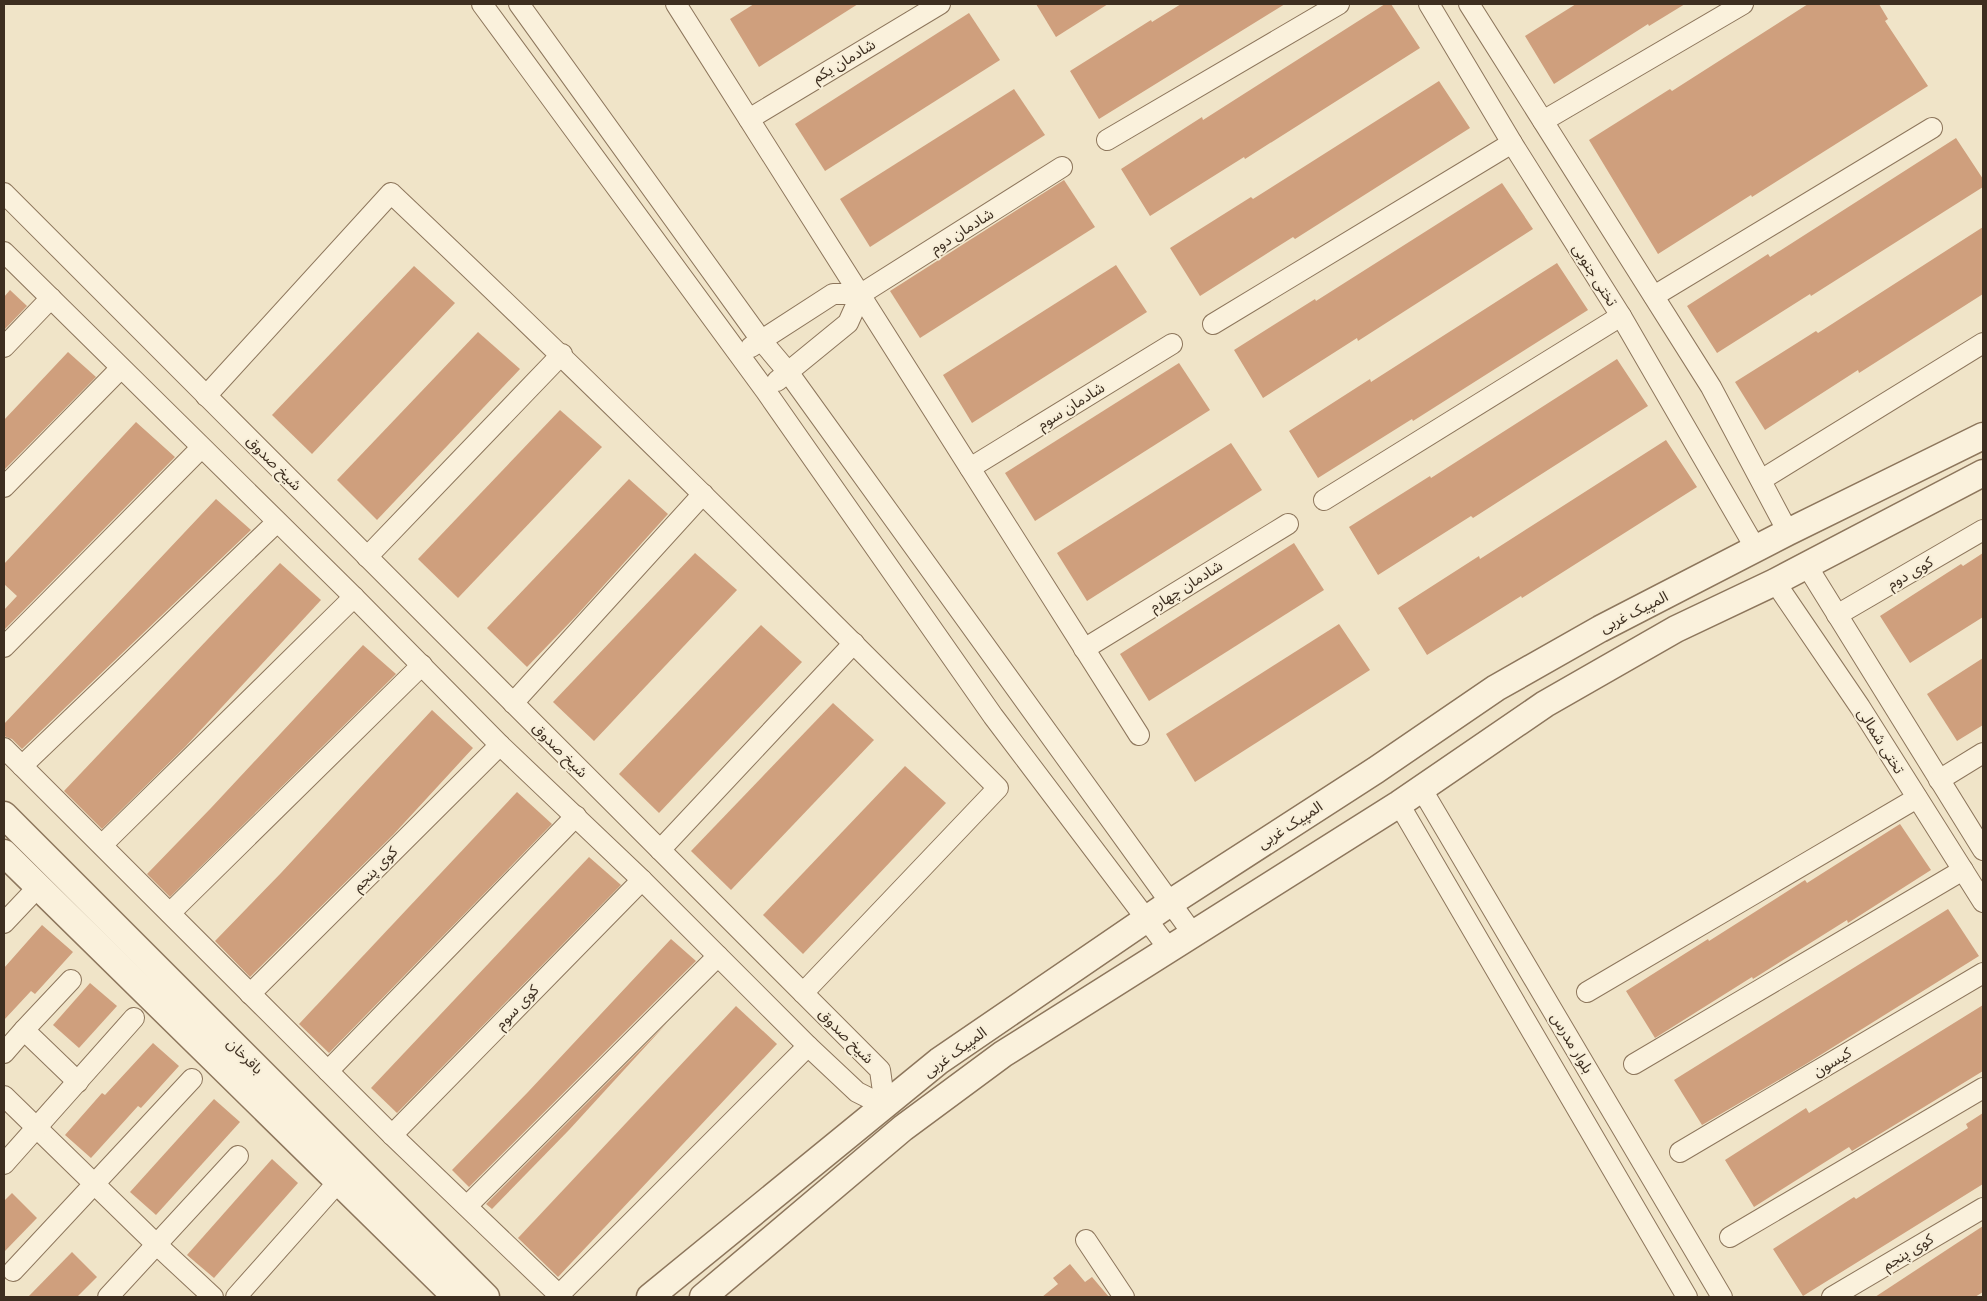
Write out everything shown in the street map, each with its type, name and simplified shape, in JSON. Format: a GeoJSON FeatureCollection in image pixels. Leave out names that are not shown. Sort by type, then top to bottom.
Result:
{"type":"FeatureCollection","features":[{"type":"Feature","properties":{"kind":"street"},"geometry":{"type":"LineString","coordinates":[[482,4],[765,390],[993,716],[1169,949]]}},
{"type":"Feature","properties":{"kind":"street"},"geometry":{"type":"LineString","coordinates":[[519,4],[761,340],[788,372],[1192,934]]}},
{"type":"Feature","properties":{"kind":"street"},"geometry":{"type":"LineString","coordinates":[[676,4],[1139,735]]}},
{"type":"Feature","properties":{"kind":"street","name":"شادمان یکم"},"geometry":{"type":"LineString","coordinates":[[748,119],[940,4]]}},
{"type":"Feature","properties":{"kind":"street"},"geometry":{"type":"LineString","coordinates":[[1107,140],[1339,4]]}},
{"type":"Feature","properties":{"kind":"street","name":"تختی جنوبی"},"geometry":{"type":"LineString","coordinates":[[1429,4],[1512,143],[1621,316],[1756,549]]}},
{"type":"Feature","properties":{"kind":"street"},"geometry":{"type":"LineString","coordinates":[[1469,4],[1723,408],[1807,566]]}},
{"type":"Feature","properties":{"kind":"street"},"geometry":{"type":"LineString","coordinates":[[1543,121],[1744,4]]}},
{"type":"Feature","properties":{"kind":"street"},"geometry":{"type":"LineString","coordinates":[[1654,296],[1932,128]]}},
{"type":"Feature","properties":{"kind":"street"},"geometry":{"type":"LineString","coordinates":[[1213,324],[1512,143]]}},
{"type":"Feature","properties":{"kind":"street","name":"شادمان دوم"},"geometry":{"type":"LineString","coordinates":[[861,294],[1062,167]]}},
{"type":"Feature","properties":{"kind":"street","name":"شیخ صدوق"},"geometry":{"type":"LineString","coordinates":[[4,193],[880,1070],[885,1106]]}},
{"type":"Feature","properties":{"kind":"street"},"geometry":{"type":"LineString","coordinates":[[206,396],[391,193],[562,354],[854,643],[998,788],[803,993]]}},
{"type":"Feature","properties":{"kind":"street"},"geometry":{"type":"LineString","coordinates":[[4,252],[500,744],[642,880],[808,1046],[857,1092],[885,1106],[903,1128]]}},
{"type":"Feature","properties":{"kind":"street"},"geometry":{"type":"LineString","coordinates":[[739,354],[833,294],[861,294]]}},
{"type":"Feature","properties":{"kind":"street"},"geometry":{"type":"LineString","coordinates":[[765,390],[848,323],[861,294]]}},
{"type":"Feature","properties":{"kind":"street"},"geometry":{"type":"LineString","coordinates":[[4,347],[51,298]]}},
{"type":"Feature","properties":{"kind":"street"},"geometry":{"type":"LineString","coordinates":[[1324,500],[1621,316]]}},
{"type":"Feature","properties":{"kind":"street","name":"شادمان سوم"},"geometry":{"type":"LineString","coordinates":[[970,468],[1172,344]]}},
{"type":"Feature","properties":{"kind":"street"},"geometry":{"type":"LineString","coordinates":[[1761,480],[1983,344]]}},
{"type":"Feature","properties":{"kind":"street"},"geometry":{"type":"LineString","coordinates":[[367,557],[562,354]]}},
{"type":"Feature","properties":{"kind":"street"},"geometry":{"type":"LineString","coordinates":[[4,487],[121,368]]}},
{"type":"Feature","properties":{"kind":"street","name":"المپیک غربی"},"geometry":{"type":"LineString","coordinates":[[650,1297],[939,1061],[1146,919],[1376,770],[1496,688],[1600,629],[1788,532],[1983,436]]}},
{"type":"Feature","properties":{"kind":"street"},"geometry":{"type":"LineString","coordinates":[[4,647],[201,448]]}},
{"type":"Feature","properties":{"kind":"street","name":"المپیک غربی"},"geometry":{"type":"LineString","coordinates":[[702,1297],[903,1128],[1004,1054],[1399,804],[1545,704],[1676,629],[1776,582],[1983,473]]}},
{"type":"Feature","properties":{"kind":"street"},"geometry":{"type":"LineString","coordinates":[[513,703],[703,494]]}},
{"type":"Feature","properties":{"kind":"street"},"geometry":{"type":"LineString","coordinates":[[22,766],[277,522]]}},
{"type":"Feature","properties":{"kind":"street","name":"شادمان چهارم"},"geometry":{"type":"LineString","coordinates":[[1084,649],[1288,524]]}},
{"type":"Feature","properties":{"kind":"street","name":"کوی دوم"},"geometry":{"type":"LineString","coordinates":[[1837,616],[1983,530]]}},
{"type":"Feature","properties":{"kind":"street"},"geometry":{"type":"LineString","coordinates":[[1756,549],[1776,582]]}},
{"type":"Feature","properties":{"kind":"street","name":"تختی شمالی"},"geometry":{"type":"LineString","coordinates":[[1807,566],[1983,850]]}},
{"type":"Feature","properties":{"kind":"street","name":"تختی شمالی"},"geometry":{"type":"LineString","coordinates":[[1776,582],[1860,708],[1983,902]]}},
{"type":"Feature","properties":{"kind":"street"},"geometry":{"type":"LineString","coordinates":[[102,845],[354,598]]}},
{"type":"Feature","properties":{"kind":"street"},"geometry":{"type":"LineString","coordinates":[[660,850],[854,643]]}},
{"type":"Feature","properties":{"kind":"street"},"geometry":{"type":"LineString","coordinates":[[170,913],[422,665]]}},
{"type":"Feature","properties":{"kind":"street","name":"کوی پنجم"},"geometry":{"type":"LineString","coordinates":[[250,994],[500,744]]}},
{"type":"Feature","properties":{"kind":"street"},"geometry":{"type":"LineString","coordinates":[[4,748],[392,1135],[559,1295],[808,1046]]}},
{"type":"Feature","properties":{"kind":"street"},"geometry":{"type":"LineString","coordinates":[[1938,780],[1983,753]]}},
{"type":"Feature","properties":{"kind":"street"},"geometry":{"type":"LineString","coordinates":[[1400,754],[1421,788]]}},
{"type":"Feature","properties":{"kind":"street"},"geometry":{"type":"LineString","coordinates":[[1376,770],[1399,804]]}},
{"type":"Feature","properties":{"kind":"street","name":"بلوار مدرس"},"geometry":{"type":"LineString","coordinates":[[1421,788],[1722,1297]]}},
{"type":"Feature","properties":{"kind":"street"},"geometry":{"type":"LineString","coordinates":[[1587,992],[1917,798]]}},
{"type":"Feature","properties":{"kind":"street","name":"بلوار مدرس"},"geometry":{"type":"LineString","coordinates":[[1399,804],[1687,1297]]}},
{"type":"Feature","properties":{"kind":"street","name":"باقرخان"},"geometry":{"type":"LineString","coordinates":[[4,815],[486,1297]]}},
{"type":"Feature","properties":{"kind":"street"},"geometry":{"type":"LineString","coordinates":[[328,1071],[576,816]]}},
{"type":"Feature","properties":{"kind":"street","name":"باقرخان"},"geometry":{"type":"LineString","coordinates":[[4,853],[456,1297]]}},
{"type":"Feature","properties":{"kind":"street"},"geometry":{"type":"LineString","coordinates":[[1634,1064],[1963,870]]}},
{"type":"Feature","properties":{"kind":"street","name":"کوی سوم"},"geometry":{"type":"LineString","coordinates":[[392,1135],[642,880]]}},
{"type":"Feature","properties":{"kind":"street"},"geometry":{"type":"LineString","coordinates":[[4,923],[38,886]]}},
{"type":"Feature","properties":{"kind":"street"},"geometry":{"type":"LineString","coordinates":[[466,1206],[718,956]]}},
{"type":"Feature","properties":{"kind":"street","name":"کیسون"},"geometry":{"type":"LineString","coordinates":[[1680,1152],[1983,973]]}},
{"type":"Feature","properties":{"kind":"street"},"geometry":{"type":"LineString","coordinates":[[4,1053],[71,980]]}},
{"type":"Feature","properties":{"kind":"street"},"geometry":{"type":"LineString","coordinates":[[4,1164],[134,1018]]}},
{"type":"Feature","properties":{"kind":"street"},"geometry":{"type":"LineString","coordinates":[[24,1030],[78,1082]]}},
{"type":"Feature","properties":{"kind":"street"},"geometry":{"type":"LineString","coordinates":[[13,1271],[192,1079]]}},
{"type":"Feature","properties":{"kind":"street"},"geometry":{"type":"LineString","coordinates":[[1730,1237],[1983,1088]]}},
{"type":"Feature","properties":{"kind":"street"},"geometry":{"type":"LineString","coordinates":[[4,1096],[157,1245],[214,1297]]}},
{"type":"Feature","properties":{"kind":"street"},"geometry":{"type":"LineString","coordinates":[[108,1297],[238,1156]]}},
{"type":"Feature","properties":{"kind":"street"},"geometry":{"type":"LineString","coordinates":[[236,1297],[339,1181]]}},
{"type":"Feature","properties":{"kind":"street","name":"کوی پنجم"},"geometry":{"type":"LineString","coordinates":[[1832,1297],[1983,1208]]}},
{"type":"Feature","properties":{"kind":"street"},"geometry":{"type":"LineString","coordinates":[[1086,1240],[1124,1297]]}},
{"type":"Feature","properties":{"kind":"building"},"geometry":{"type":"Polygon","coordinates":[[[754,4],[858,4],[759,67],[730,19],[754,4]]]}},
{"type":"Feature","properties":{"kind":"building"},"geometry":{"type":"Polygon","coordinates":[[[1036,4],[1108,4],[1056,37],[1036,4]]]}},
{"type":"Feature","properties":{"kind":"building"},"geometry":{"type":"Polygon","coordinates":[[[1181,4],[1285,4],[1099,119],[1070,71],[1151,20],[1152,22],[1181,4]]]}},
{"type":"Feature","properties":{"kind":"building"},"geometry":{"type":"Polygon","coordinates":[[[1385,4],[1391,4],[1420,48],[1245,159],[1244,157],[1150,216],[1121,169],[1202,117],[1203,120],[1385,4]]]}},
{"type":"Feature","properties":{"kind":"building"},"geometry":{"type":"Polygon","coordinates":[[[1576,4],[1685,4],[1649,26],[1648,24],[1554,84],[1525,36],[1576,4]]]}},
{"type":"Feature","properties":{"kind":"building"},"geometry":{"type":"Polygon","coordinates":[[[1808,4],[1879,4],[1888,19],[1885,21],[1928,86],[1658,254],[1589,140],[1670,89],[1672,91],[1808,4]]]}},
{"type":"Feature","properties":{"kind":"building"},"geometry":{"type":"Polygon","coordinates":[[[969,13],[1000,60],[825,171],[795,124],[969,13]]]}},
{"type":"Feature","properties":{"kind":"building"},"geometry":{"type":"Polygon","coordinates":[[[1439,81],[1470,128],[1295,239],[1293,237],[1200,296],[1170,248],[1251,197],[1253,199],[1439,81]]]}},
{"type":"Feature","properties":{"kind":"building"},"geometry":{"type":"Polygon","coordinates":[[[1014,89],[1045,135],[870,247],[840,199],[1014,89]]]}},
{"type":"Feature","properties":{"kind":"building"},"geometry":{"type":"Polygon","coordinates":[[[1956,138],[1983,179],[1983,187],[1717,353],[1687,306],[1768,254],[1770,257],[1956,138]]]}},
{"type":"Feature","properties":{"kind":"building"},"geometry":{"type":"Polygon","coordinates":[[[1064,180],[1095,227],[920,338],[890,291],[1064,180]]]}},
{"type":"Feature","properties":{"kind":"building"},"geometry":{"type":"Polygon","coordinates":[[[1502,183],[1533,229],[1358,341],[1357,338],[1263,398],[1234,350],[1315,299],[1316,301],[1502,183]]]}},
{"type":"Feature","properties":{"kind":"building"},"geometry":{"type":"Polygon","coordinates":[[[1983,227],[1983,294],[1859,373],[1858,370],[1765,430],[1735,382],[1816,331],[1818,333],[1983,227]]]}},
{"type":"Feature","properties":{"kind":"building"},"geometry":{"type":"Polygon","coordinates":[[[1557,263],[1588,310],[1413,421],[1412,419],[1318,478],[1289,431],[1370,379],[1371,382],[1557,263]]]}},
{"type":"Feature","properties":{"kind":"building"},"geometry":{"type":"Polygon","coordinates":[[[1116,265],[1147,312],[972,423],[943,375],[1116,265]]]}},
{"type":"Feature","properties":{"kind":"building"},"geometry":{"type":"Polygon","coordinates":[[[414,266],[455,303],[312,454],[272,415],[414,266]]]}},
{"type":"Feature","properties":{"kind":"building"},"geometry":{"type":"Polygon","coordinates":[[[10,290],[27,306],[4,330],[4,297],[10,290]]]}},
{"type":"Feature","properties":{"kind":"building"},"geometry":{"type":"Polygon","coordinates":[[[478,332],[520,369],[377,520],[337,480],[478,332]]]}},
{"type":"Feature","properties":{"kind":"building"},"geometry":{"type":"Polygon","coordinates":[[[68,352],[96,377],[4,470],[4,420],[68,352]]]}},
{"type":"Feature","properties":{"kind":"building"},"geometry":{"type":"Polygon","coordinates":[[[1617,359],[1648,406],[1473,518],[1471,516],[1378,575],[1349,527],[1430,476],[1431,478],[1617,359]]]}},
{"type":"Feature","properties":{"kind":"building"},"geometry":{"type":"Polygon","coordinates":[[[1179,363],[1210,410],[1035,521],[1005,473],[1179,363]]]}},
{"type":"Feature","properties":{"kind":"building"},"geometry":{"type":"Polygon","coordinates":[[[560,410],[602,447],[458,598],[418,559],[560,410]]]}},
{"type":"Feature","properties":{"kind":"building"},"geometry":{"type":"Polygon","coordinates":[[[136,422],[175,457],[4,630],[4,610],[17,596],[4,584],[4,564],[136,422]]]}},
{"type":"Feature","properties":{"kind":"building"},"geometry":{"type":"Polygon","coordinates":[[[1666,440],[1697,487],[1522,598],[1521,596],[1427,655],[1398,608],[1479,556],[1480,559],[1666,440]]]}},
{"type":"Feature","properties":{"kind":"building"},"geometry":{"type":"Polygon","coordinates":[[[1231,443],[1262,490],[1087,601],[1057,553],[1231,443]]]}},
{"type":"Feature","properties":{"kind":"building"},"geometry":{"type":"Polygon","coordinates":[[[629,479],[668,514],[577,615],[527,667],[487,628],[629,479]]]}},
{"type":"Feature","properties":{"kind":"building"},"geometry":{"type":"Polygon","coordinates":[[[216,499],[251,530],[22,749],[12,739],[4,736],[4,724],[216,499]]]}},
{"type":"Feature","properties":{"kind":"building"},"geometry":{"type":"Polygon","coordinates":[[[1294,543],[1324,590],[1149,701],[1120,654],[1294,543]]]}},
{"type":"Feature","properties":{"kind":"building"},"geometry":{"type":"Polygon","coordinates":[[[695,553],[737,590],[594,741],[553,702],[695,553]]]}},
{"type":"Feature","properties":{"kind":"building"},"geometry":{"type":"Polygon","coordinates":[[[1983,553],[1983,617],[1910,663],[1880,616],[1961,564],[1963,566],[1983,553]]]}},
{"type":"Feature","properties":{"kind":"building"},"geometry":{"type":"Polygon","coordinates":[[[280,563],[321,600],[185,747],[102,829],[64,791],[280,563]]]}},
{"type":"Feature","properties":{"kind":"building"},"geometry":{"type":"Polygon","coordinates":[[[1339,624],[1370,670],[1195,782],[1166,734],[1339,624]]]}},
{"type":"Feature","properties":{"kind":"building"},"geometry":{"type":"Polygon","coordinates":[[[761,625],[802,662],[659,813],[619,774],[761,625]]]}},
{"type":"Feature","properties":{"kind":"building"},"geometry":{"type":"Polygon","coordinates":[[[363,645],[396,674],[170,897],[147,874],[363,645]]]}},
{"type":"Feature","properties":{"kind":"building"},"geometry":{"type":"Polygon","coordinates":[[[1983,658],[1983,725],[1957,741],[1927,694],[1983,658]]]}},
{"type":"Feature","properties":{"kind":"building"},"geometry":{"type":"Polygon","coordinates":[[[833,703],[874,740],[731,890],[691,851],[833,703]]]}},
{"type":"Feature","properties":{"kind":"building"},"geometry":{"type":"Polygon","coordinates":[[[432,710],[473,748],[393,835],[250,977],[215,941],[281,873],[432,710]]]}},
{"type":"Feature","properties":{"kind":"building"},"geometry":{"type":"Polygon","coordinates":[[[905,766],[946,803],[803,954],[763,915],[905,766]]]}},
{"type":"Feature","properties":{"kind":"building"},"geometry":{"type":"Polygon","coordinates":[[[517,792],[552,824],[329,1053],[299,1024],[517,792]]]}},
{"type":"Feature","properties":{"kind":"building"},"geometry":{"type":"Polygon","coordinates":[[[1900,824],[1931,870],[1848,923],[1847,920],[1655,1038],[1626,991],[1805,880],[1807,883],[1900,824]]]}},
{"type":"Feature","properties":{"kind":"building"},"geometry":{"type":"Polygon","coordinates":[[[589,857],[621,885],[397,1113],[371,1088],[589,857]]]}},
{"type":"Feature","properties":{"kind":"building"},"geometry":{"type":"Polygon","coordinates":[[[1948,909],[1979,956],[1806,1064],[1702,1125],[1674,1080],[1948,909]]]}},
{"type":"Feature","properties":{"kind":"building"},"geometry":{"type":"Polygon","coordinates":[[[42,925],[73,952],[35,994],[31,991],[4,1020],[4,968],[42,925]]]}},
{"type":"Feature","properties":{"kind":"building"},"geometry":{"type":"Polygon","coordinates":[[[671,939],[696,961],[469,1187],[452,1170],[671,939]]]}},
{"type":"Feature","properties":{"kind":"building"},"geometry":{"type":"Polygon","coordinates":[[[90,983],[117,1006],[79,1048],[53,1025],[90,983]]]}},
{"type":"Feature","properties":{"kind":"building"},"geometry":{"type":"Polygon","coordinates":[[[1983,1005],[1983,1071],[1852,1151],[1849,1147],[1754,1207],[1725,1160],[1806,1108],[1809,1113],[1983,1005]]]}},
{"type":"Feature","properties":{"kind":"building"},"geometry":{"type":"Polygon","coordinates":[[[736,1006],[777,1044],[558,1277],[518,1238],[736,1006]]]}},
{"type":"Feature","properties":{"kind":"building"},"geometry":{"type":"Polygon","coordinates":[[[667,1023],[569,1130],[492,1209],[486,1204],[667,1023]]]}},
{"type":"Feature","properties":{"kind":"building"},"geometry":{"type":"Polygon","coordinates":[[[153,1043],[179,1066],[141,1108],[138,1106],[91,1158],[65,1135],[102,1093],[105,1095],[153,1043]]]}},
{"type":"Feature","properties":{"kind":"building"},"geometry":{"type":"Polygon","coordinates":[[[214,1099],[240,1122],[156,1215],[130,1192],[214,1099]]]}},
{"type":"Feature","properties":{"kind":"building"},"geometry":{"type":"Polygon","coordinates":[[[1983,1113],[1983,1184],[1803,1296],[1773,1249],[1968,1128],[1966,1124],[1983,1113]]]}},
{"type":"Feature","properties":{"kind":"building"},"geometry":{"type":"Polygon","coordinates":[[[272,1159],[298,1183],[214,1278],[187,1255],[272,1159]]]}},
{"type":"Feature","properties":{"kind":"building"},"geometry":{"type":"Polygon","coordinates":[[[12,1193],[37,1218],[4,1252],[4,1201],[12,1193]]]}},
{"type":"Feature","properties":{"kind":"building"},"geometry":{"type":"Polygon","coordinates":[[[1983,1226],[1983,1292],[1975,1297],[1875,1297],[1983,1226]]]}},
{"type":"Feature","properties":{"kind":"building"},"geometry":{"type":"Polygon","coordinates":[[[72,1252],[97,1277],[77,1297],[28,1297],[72,1252]]]}},
{"type":"Feature","properties":{"kind":"building"},"geometry":{"type":"Polygon","coordinates":[[[1070,1264],[1085,1282],[1092,1277],[1109,1297],[1042,1297],[1058,1284],[1053,1278],[1070,1264]]]}}]}
